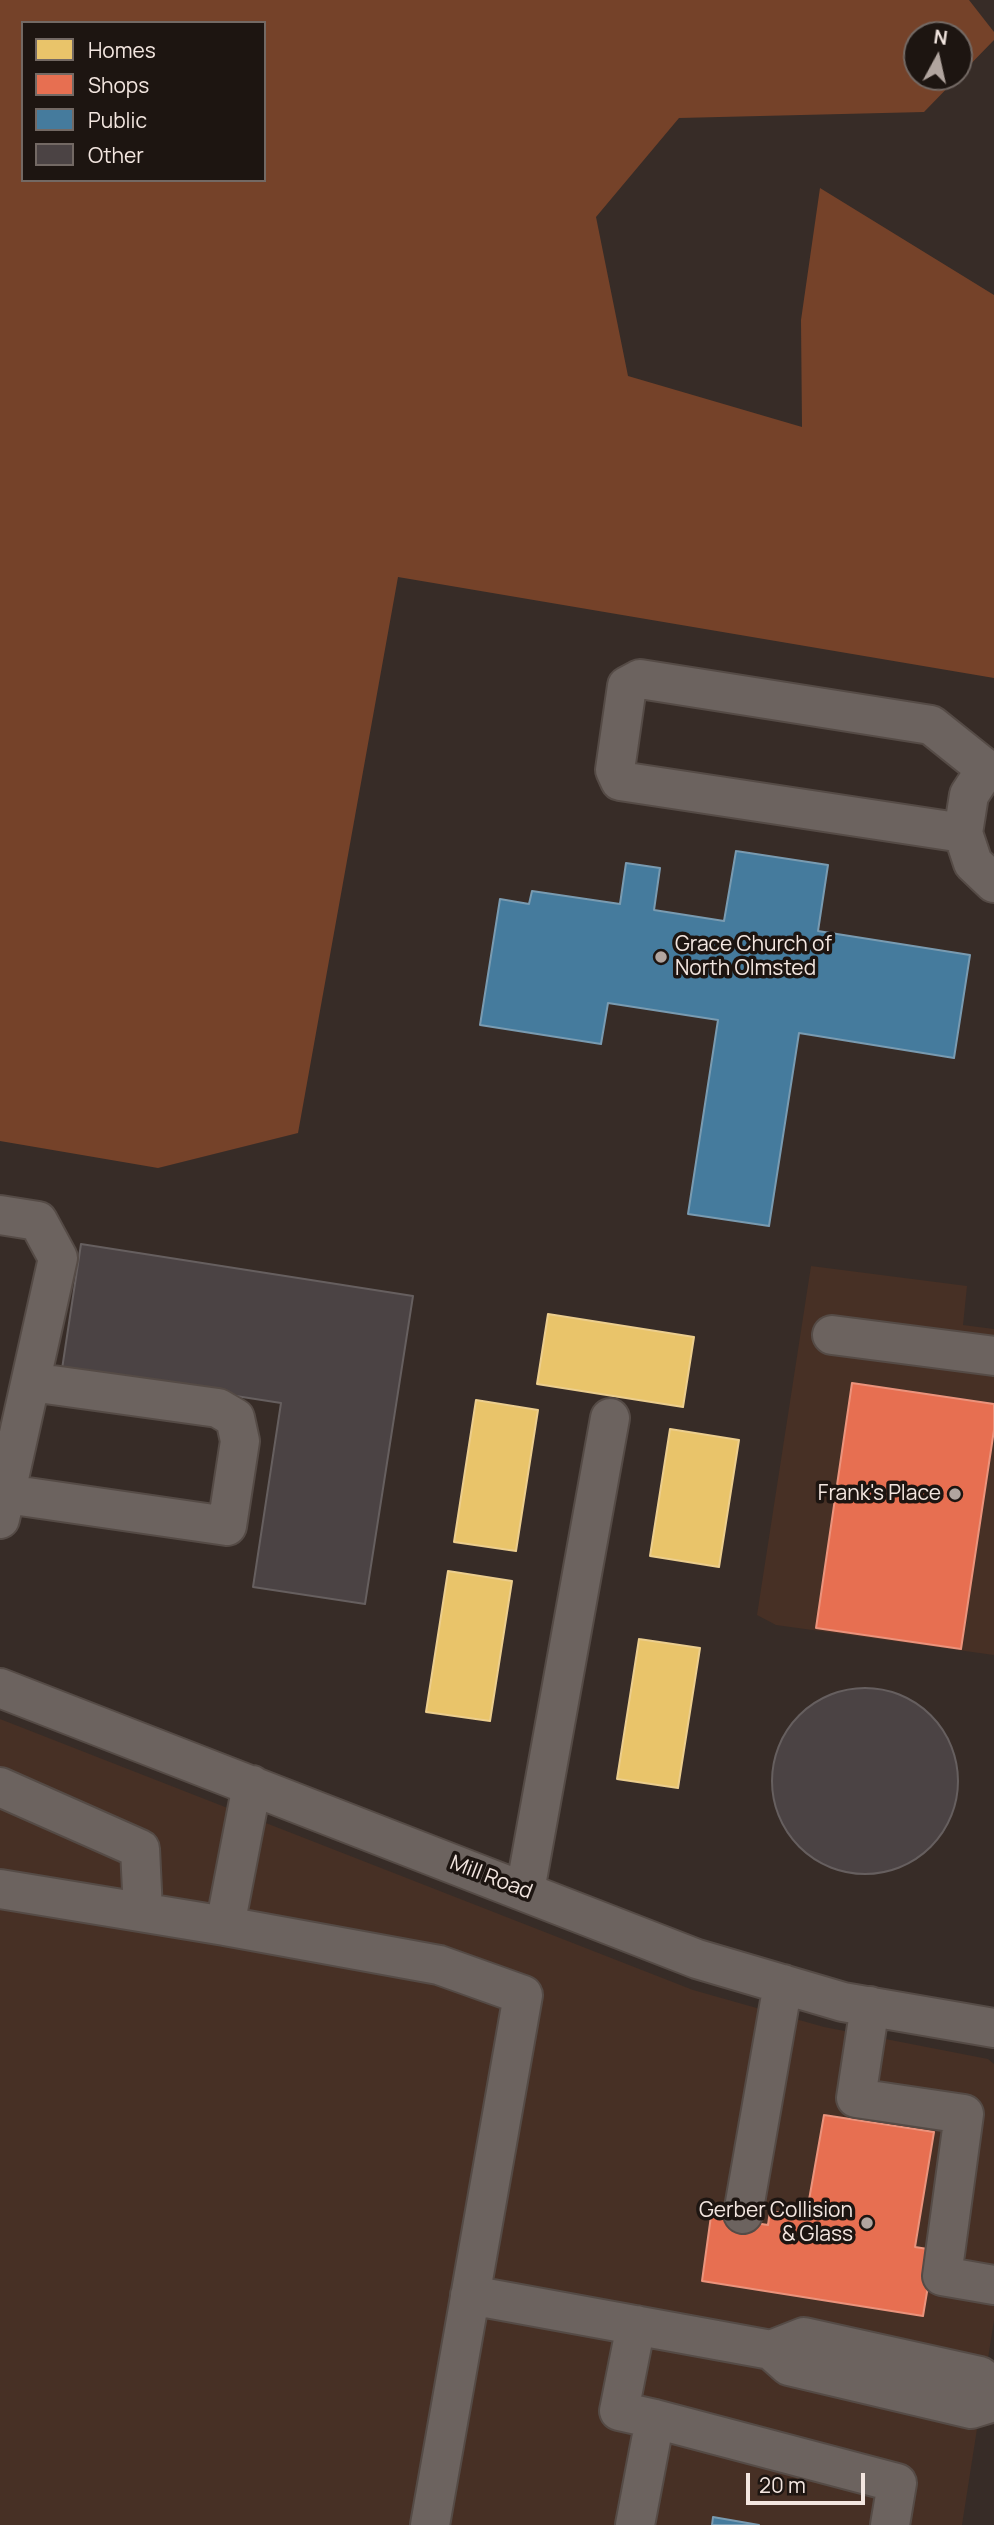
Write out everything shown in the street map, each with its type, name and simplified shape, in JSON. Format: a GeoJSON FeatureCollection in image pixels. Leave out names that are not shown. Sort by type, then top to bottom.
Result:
{"type":"FeatureCollection","features":[{"type":"Feature","properties":{"kind":"street"},"geometry":{"type":"LineString","coordinates":[[963,833],[620,781],[615,770],[627,686],[640,679],[931,725],[990,770],[968,795],[963,833],[974,863],[994,883]]}},
{"type":"Feature","properties":{"kind":"street"},"geometry":{"type":"LineString","coordinates":[[0,1215],[38,1221],[58,1258],[2,1503],[228,1526],[240,1440],[235,1418],[218,1408],[31,1382]]}},
{"type":"Feature","properties":{"kind":"street"},"geometry":{"type":"LineString","coordinates":[[832,1335],[994,1356]]}},
{"type":"Feature","properties":{"kind":"street"},"geometry":{"type":"LineString","coordinates":[[525,1891],[610,1418]]}},
{"type":"Feature","properties":{"kind":"street","name":"Mill Road"},"geometry":{"type":"LineString","coordinates":[[0,1688],[697,1959],[870,2006],[994,2028]]}},
{"type":"Feature","properties":{"kind":"street"},"geometry":{"type":"LineString","coordinates":[[225,1926],[252,1785]]}},
{"type":"Feature","properties":{"kind":"street"},"geometry":{"type":"LineString","coordinates":[[0,1787],[140,1849],[143,1911]]}},
{"type":"Feature","properties":{"kind":"street"},"geometry":{"type":"LineString","coordinates":[[0,1889],[143,1911],[439,1965],[523,1995],[430,2525]]}},
{"type":"Feature","properties":{"kind":"street"},"geometry":{"type":"LineString","coordinates":[[743,2214],[783,1984]]}},
{"type":"Feature","properties":{"kind":"street"},"geometry":{"type":"LineString","coordinates":[[870,2006],[856,2098],[964,2114],[942,2276],[994,2285]]}},
{"type":"Feature","properties":{"kind":"street"},"geometry":{"type":"LineString","coordinates":[[470,2295],[771,2350],[789,2366],[971,2409],[994,2402]]}},
{"type":"Feature","properties":{"kind":"street"},"geometry":{"type":"LineString","coordinates":[[636,2325],[619,2411],[897,2483],[890,2525]]}},
{"type":"Feature","properties":{"kind":"street"},"geometry":{"type":"LineString","coordinates":[[771,2350],[804,2337],[980,2376],[994,2389]]}},
{"type":"Feature","properties":{"kind":"street"},"geometry":{"type":"LineString","coordinates":[[635,2525],[654,2419]]}},
{"type":"Feature","properties":{"kind":"shaded area"},"geometry":{"type":"Polygon","coordinates":[[[0,0],[969,0],[994,32],[994,40],[973,62],[973,21],[903,21],[903,91],[944,91],[924,112],[679,118],[596,217],[628,376],[802,427],[801,320],[820,188],[994,295],[994,678],[398,577],[298,1133],[158,1168],[0,1141],[0,0]]]}},
{"type":"Feature","properties":{"kind":"shaded area"},"geometry":{"type":"Polygon","coordinates":[[[811,1266],[967,1286],[963,1325],[994,1329],[994,1655],[776,1625],[757,1615],[811,1266]]]}},
{"type":"Feature","properties":{"kind":"shaded area"},"geometry":{"type":"Polygon","coordinates":[[[0,1719],[693,1990],[824,2027],[988,2059],[994,2064],[994,2320],[962,2525],[0,2525],[0,1719]]]}},
{"type":"Feature","properties":{"kind":"building: Homes"},"geometry":{"type":"Polygon","coordinates":[[[548,1314],[694,1337],[683,1407],[537,1384],[548,1314]]]}},
{"type":"Feature","properties":{"kind":"building: Homes"},"geometry":{"type":"Polygon","coordinates":[[[476,1400],[538,1410],[516,1551],[454,1542],[476,1400]]]}},
{"type":"Feature","properties":{"kind":"building: Homes"},"geometry":{"type":"Polygon","coordinates":[[[670,1429],[739,1440],[719,1567],[650,1556],[670,1429]]]}},
{"type":"Feature","properties":{"kind":"building: Homes"},"geometry":{"type":"Polygon","coordinates":[[[448,1571],[512,1581],[490,1721],[426,1712],[448,1571]]]}},
{"type":"Feature","properties":{"kind":"building: Homes"},"geometry":{"type":"Polygon","coordinates":[[[639,1639],[700,1648],[678,1788],[617,1779],[639,1639]]]}},
{"type":"Feature","properties":{"kind":"building: Shops"},"geometry":{"type":"Polygon","coordinates":[[[852,1383],[994,1404],[994,1430],[961,1649],[816,1628],[852,1383]]]}},
{"type":"Feature","properties":{"kind":"building: Shops"},"geometry":{"type":"Polygon","coordinates":[[[824,2115],[934,2132],[915,2247],[934,2250],[923,2316],[702,2281],[711,2216],[768,2225],[770,2211],[806,2217],[824,2115]]]}},
{"type":"Feature","properties":{"kind":"building: Public"},"geometry":{"type":"Polygon","coordinates":[[[736,851],[828,865],[818,931],[970,955],[954,1058],[799,1033],[769,1226],[688,1214],[718,1020],[608,1003],[601,1044],[480,1025],[500,899],[529,904],[532,891],[620,904],[626,863],[660,868],[654,910],[724,921],[736,851]]]}},
{"type":"Feature","properties":{"kind":"building: Public"},"geometry":{"type":"Polygon","coordinates":[[[713,2517],[759,2525],[712,2525],[713,2517]]]}},
{"type":"Feature","properties":{"kind":"building: Other"},"geometry":{"type":"Polygon","coordinates":[[[81,1244],[413,1296],[365,1604],[253,1587],[281,1403],[62,1369],[81,1244]]]}},
{"type":"Feature","properties":{"kind":"building: Other"},"geometry":{"type":"Polygon","coordinates":[[[865,1688],[883,1689],[901,1695],[917,1703],[931,1715],[943,1729],[951,1745],[957,1763],[957,1799],[951,1817],[943,1833],[931,1847],[917,1859],[901,1867],[883,1873],[865,1874],[847,1873],[829,1867],[813,1859],[799,1847],[787,1833],[779,1817],[773,1799],[772,1781],[773,1763],[779,1745],[787,1729],[799,1715],[813,1703],[829,1695],[847,1689],[865,1688]]]}},
{"type":"Feature","properties":{"kind":"place","name":"Grace Church of North Olmsted"},"geometry":{"type":"Point","coordinates":[661,957]}},
{"type":"Feature","properties":{"kind":"place","name":"Frank's Place"},"geometry":{"type":"Point","coordinates":[955,1494]}},
{"type":"Feature","properties":{"kind":"place","name":"Gerber Collision & Glass"},"geometry":{"type":"Point","coordinates":[867,2223]}}]}
